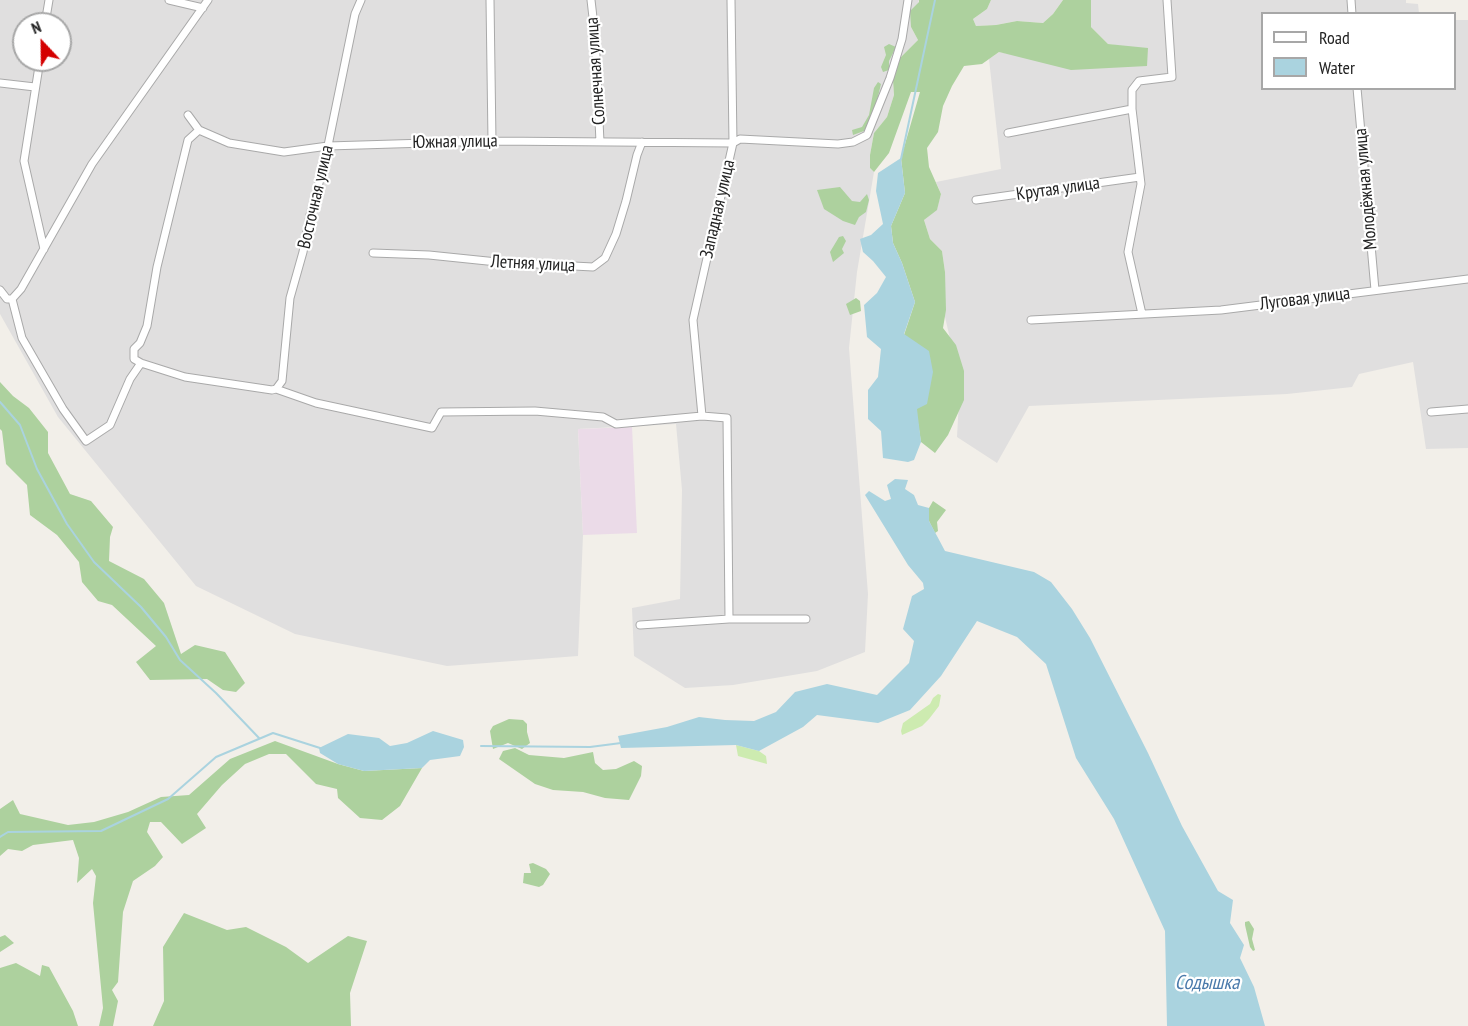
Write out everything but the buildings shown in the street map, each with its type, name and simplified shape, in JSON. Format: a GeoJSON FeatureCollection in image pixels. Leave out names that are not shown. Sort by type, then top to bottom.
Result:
{"type":"FeatureCollection","features":[{"type":"Feature","properties":{"kind":"street"},"geometry":{"type":"LineString","coordinates":[[169,0],[203,8]]}},
{"type":"Feature","properties":{"kind":"street"},"geometry":{"type":"LineString","coordinates":[[12,299],[21,289],[92,164],[208,0]]}},
{"type":"Feature","properties":{"kind":"street","name":"Восточная улица"},"geometry":{"type":"LineString","coordinates":[[274,390],[282,381],[290,298],[328,146],[355,14],[361,0]]}},
{"type":"Feature","properties":{"kind":"street"},"geometry":{"type":"LineString","coordinates":[[490,0],[492,141]]}},
{"type":"Feature","properties":{"kind":"street","name":"Солнечная улица"},"geometry":{"type":"LineString","coordinates":[[591,0],[600,142]]}},
{"type":"Feature","properties":{"kind":"street","name":"Западная улица"},"geometry":{"type":"LineString","coordinates":[[702,416],[693,320],[733,143],[731,0]]}},
{"type":"Feature","properties":{"kind":"street","name":"Южная улица"},"geometry":{"type":"LineString","coordinates":[[199,130],[229,143],[284,152],[328,146],[492,141],[733,143],[740,140],[838,144],[853,142],[867,135],[890,78],[902,39],[908,0]]}},
{"type":"Feature","properties":{"kind":"street"},"geometry":{"type":"LineString","coordinates":[[1142,314],[1128,252],[1141,184],[1132,109],[1132,90],[1139,81],[1172,77],[1167,0]]}},
{"type":"Feature","properties":{"kind":"street"},"geometry":{"type":"LineString","coordinates":[[38,72],[24,161],[44,249]]}},
{"type":"Feature","properties":{"kind":"street"},"geometry":{"type":"LineString","coordinates":[[0,83],[35,87]]}},
{"type":"Feature","properties":{"kind":"street","name":"Молодёжная улица"},"geometry":{"type":"LineString","coordinates":[[1357,90],[1375,290]]}},
{"type":"Feature","properties":{"kind":"street"},"geometry":{"type":"LineString","coordinates":[[1008,133],[1132,109]]}},
{"type":"Feature","properties":{"kind":"street"},"geometry":{"type":"LineString","coordinates":[[188,115],[199,130],[188,140],[157,267],[147,326],[140,343],[134,349],[134,359],[185,376],[274,390],[316,403],[432,428],[441,412],[535,411],[603,417],[616,424],[702,416],[727,418],[729,618]]}},
{"type":"Feature","properties":{"kind":"street","name":"Летняя улица"},"geometry":{"type":"LineString","coordinates":[[373,253],[593,267],[605,258],[616,234],[642,142]]}},
{"type":"Feature","properties":{"kind":"street","name":"Крутая улица"},"geometry":{"type":"LineString","coordinates":[[976,200],[1140,177]]}},
{"type":"Feature","properties":{"kind":"street","name":"Луговая улица"},"geometry":{"type":"LineString","coordinates":[[1031,320],[1221,310],[1468,279]]}},
{"type":"Feature","properties":{"kind":"street"},"geometry":{"type":"LineString","coordinates":[[0,290],[7,299],[12,299]]}},
{"type":"Feature","properties":{"kind":"street"},"geometry":{"type":"LineString","coordinates":[[12,299],[22,338],[63,410],[86,441],[110,425],[130,379],[141,363]]}},
{"type":"Feature","properties":{"kind":"street"},"geometry":{"type":"LineString","coordinates":[[1431,412],[1468,409]]}},
{"type":"Feature","properties":{"kind":"street"},"geometry":{"type":"LineString","coordinates":[[640,625],[729,618],[806,619]]}},
{"type":"Feature","properties":{"kind":"shaded area"},"geometry":{"type":"Polygon","coordinates":[[[0,0],[919,0],[911,27],[918,40],[899,59],[893,80],[894,95],[887,117],[874,133],[870,168],[874,172],[857,272],[849,348],[868,594],[865,652],[817,671],[733,685],[685,688],[634,656],[632,608],[680,599],[682,490],[676,424],[578,429],[583,535],[578,656],[447,666],[295,634],[196,586],[58,417],[0,314],[0,0]]]}},
{"type":"Feature","properties":{"kind":"shaded area"},"geometry":{"type":"Polygon","coordinates":[[[991,0],[1063,0],[1043,23],[1017,21],[976,26],[973,19],[987,9],[991,0]]]}},
{"type":"Feature","properties":{"kind":"shaded area"},"geometry":{"type":"Polygon","coordinates":[[[1091,0],[1406,0],[1406,3],[1418,4],[1419,12],[1261,12],[1261,90],[1456,90],[1456,20],[1468,20],[1468,448],[1426,449],[1413,362],[1359,374],[1352,387],[1287,394],[1029,406],[997,463],[957,437],[960,382],[945,317],[945,272],[942,251],[930,239],[924,220],[937,209],[941,194],[936,182],[1001,169],[989,59],[999,52],[1026,57],[1118,66],[1147,66],[1121,46],[1108,44],[1091,27],[1091,0]]]}},
{"type":"Feature","properties":{"kind":"shaded area"},"geometry":{"type":"Polygon","coordinates":[[[632,427],[637,533],[583,535],[578,429],[632,427]]]}},
{"type":"Feature","properties":{"kind":"green space"},"geometry":{"type":"Polygon","coordinates":[[[919,0],[991,0],[987,9],[973,19],[976,26],[1017,21],[1043,23],[1063,0],[1091,0],[1091,27],[1108,44],[1148,48],[1147,66],[1071,70],[999,52],[982,64],[964,66],[952,86],[943,106],[938,132],[927,148],[929,167],[941,194],[937,210],[924,220],[930,239],[942,251],[946,310],[943,328],[956,345],[964,371],[964,400],[948,435],[935,453],[921,442],[904,335],[915,302],[893,243],[891,226],[905,193],[901,158],[920,92],[911,92],[889,153],[874,172],[870,168],[874,133],[887,117],[894,95],[893,80],[899,59],[918,40],[911,27],[910,11],[919,0]]]}},
{"type":"Feature","properties":{"kind":"green space"},"geometry":{"type":"Polygon","coordinates":[[[889,44],[896,47],[889,61],[889,70],[883,72],[881,67],[886,55],[884,47],[889,44]]]}},
{"type":"Feature","properties":{"kind":"green space"},"geometry":{"type":"Polygon","coordinates":[[[878,82],[881,84],[874,113],[864,131],[853,135],[852,130],[862,127],[869,115],[874,88],[878,82]]]}},
{"type":"Feature","properties":{"kind":"green space"},"geometry":{"type":"Polygon","coordinates":[[[840,187],[852,201],[860,202],[867,194],[869,200],[866,212],[859,217],[855,225],[843,221],[824,209],[817,190],[840,187]]]}},
{"type":"Feature","properties":{"kind":"green space"},"geometry":{"type":"Polygon","coordinates":[[[843,236],[846,241],[842,249],[844,253],[833,262],[830,252],[839,237],[843,236]]]}},
{"type":"Feature","properties":{"kind":"green space"},"geometry":{"type":"Polygon","coordinates":[[[856,298],[860,301],[861,311],[850,315],[846,304],[856,298]]]}},
{"type":"Feature","properties":{"kind":"green space"},"geometry":{"type":"Polygon","coordinates":[[[0,382],[29,408],[48,432],[48,453],[70,494],[91,501],[113,527],[110,537],[109,561],[144,579],[164,603],[181,654],[195,645],[225,652],[245,683],[236,692],[223,690],[207,679],[150,680],[136,662],[156,646],[112,605],[98,601],[82,582],[79,562],[57,535],[30,515],[27,485],[6,464],[0,429],[0,382]]]}},
{"type":"Feature","properties":{"kind":"green space"},"geometry":{"type":"Polygon","coordinates":[[[933,501],[946,510],[937,522],[938,531],[935,533],[929,521],[929,508],[933,501]]]}},
{"type":"Feature","properties":{"kind":"green space"},"geometry":{"type":"Polygon","coordinates":[[[938,694],[941,695],[939,706],[929,719],[922,726],[902,735],[903,723],[930,704],[938,694]]]}},
{"type":"Feature","properties":{"kind":"green space"},"geometry":{"type":"Polygon","coordinates":[[[509,719],[523,720],[527,724],[530,743],[522,749],[508,743],[493,749],[490,731],[493,726],[509,719]]]}},
{"type":"Feature","properties":{"kind":"green space"},"geometry":{"type":"Polygon","coordinates":[[[275,741],[364,771],[422,768],[400,806],[382,820],[360,818],[338,798],[337,789],[316,784],[286,754],[269,754],[245,764],[222,785],[197,814],[206,828],[182,844],[161,822],[150,822],[147,832],[163,857],[155,866],[133,881],[123,912],[118,982],[112,990],[118,1001],[113,1026],[99,1026],[103,1008],[93,903],[96,876],[92,869],[77,883],[79,858],[73,840],[33,845],[22,851],[8,849],[0,856],[0,809],[13,800],[20,814],[68,825],[94,822],[128,812],[161,797],[189,795],[230,759],[275,741]]]}},
{"type":"Feature","properties":{"kind":"green space"},"geometry":{"type":"Polygon","coordinates":[[[736,745],[759,751],[766,756],[767,764],[738,756],[736,745]]]}},
{"type":"Feature","properties":{"kind":"green space"},"geometry":{"type":"Polygon","coordinates":[[[515,748],[529,755],[564,758],[593,752],[595,763],[603,770],[616,769],[634,761],[642,766],[641,776],[629,800],[605,798],[583,792],[553,790],[535,784],[499,759],[503,751],[515,748]]]}},
{"type":"Feature","properties":{"kind":"green space"},"geometry":{"type":"Polygon","coordinates":[[[533,863],[546,869],[550,874],[539,887],[523,883],[524,873],[531,873],[529,864],[533,863]]]}},
{"type":"Feature","properties":{"kind":"green space"},"geometry":{"type":"Polygon","coordinates":[[[184,913],[227,930],[246,927],[286,947],[308,963],[348,936],[367,941],[350,993],[351,1026],[153,1026],[164,1001],[163,947],[184,913]]]}},
{"type":"Feature","properties":{"kind":"green space"},"geometry":{"type":"Polygon","coordinates":[[[1249,921],[1254,929],[1252,939],[1255,950],[1253,951],[1245,925],[1245,922],[1249,921]]]}},
{"type":"Feature","properties":{"kind":"green space"},"geometry":{"type":"Polygon","coordinates":[[[5,935],[14,943],[0,952],[0,937],[5,935]]]}},
{"type":"Feature","properties":{"kind":"green space"},"geometry":{"type":"Polygon","coordinates":[[[16,963],[40,976],[42,965],[49,967],[73,1011],[78,1026],[0,1026],[0,968],[16,963]]]}},
{"type":"Feature","properties":{"kind":"water"},"geometry":{"type":"Polygon","coordinates":[[[901,158],[905,193],[891,226],[893,243],[915,302],[904,334],[929,351],[933,372],[927,404],[917,409],[921,442],[914,460],[908,462],[883,458],[881,431],[868,419],[868,390],[878,377],[881,349],[867,337],[864,305],[877,293],[886,277],[863,252],[860,239],[871,235],[883,224],[876,191],[878,173],[901,158]]]}},
{"type":"Feature","properties":{"kind":"water","name":"Содышка"},"geometry":{"type":"Polygon","coordinates":[[[895,479],[908,480],[905,489],[914,495],[918,505],[929,508],[929,521],[945,551],[1034,572],[1051,582],[1072,609],[1090,638],[1182,826],[1218,891],[1233,900],[1230,923],[1244,945],[1240,958],[1254,987],[1265,1026],[1167,1026],[1165,931],[1114,819],[1076,758],[1046,664],[1017,637],[977,621],[941,676],[910,710],[878,723],[817,715],[803,727],[759,751],[736,745],[621,748],[618,736],[667,727],[699,717],[754,721],[776,712],[795,692],[827,684],[877,695],[909,663],[914,641],[903,629],[912,596],[924,589],[923,583],[908,565],[865,495],[869,491],[885,501],[891,499],[887,485],[895,479]]]}},
{"type":"Feature","properties":{"kind":"water"},"geometry":{"type":"Polygon","coordinates":[[[433,731],[463,740],[464,747],[460,756],[430,760],[422,768],[364,771],[338,764],[320,753],[319,748],[348,734],[379,738],[390,746],[407,743],[433,731]]]}},
{"type":"Feature","properties":{"kind":"waterway"},"geometry":{"type":"LineString","coordinates":[[901,159],[935,0]]}},
{"type":"Feature","properties":{"kind":"waterway"},"geometry":{"type":"LineString","coordinates":[[0,402],[20,425],[37,469],[67,524],[94,562],[141,607],[166,637],[180,660],[216,693],[259,738]]}},
{"type":"Feature","properties":{"kind":"waterway"},"geometry":{"type":"LineString","coordinates":[[0,837],[8,832],[101,831],[168,799],[216,757],[273,733],[320,748]]}},
{"type":"Feature","properties":{"kind":"waterway"},"geometry":{"type":"LineString","coordinates":[[481,746],[590,747],[621,743]]}}]}
